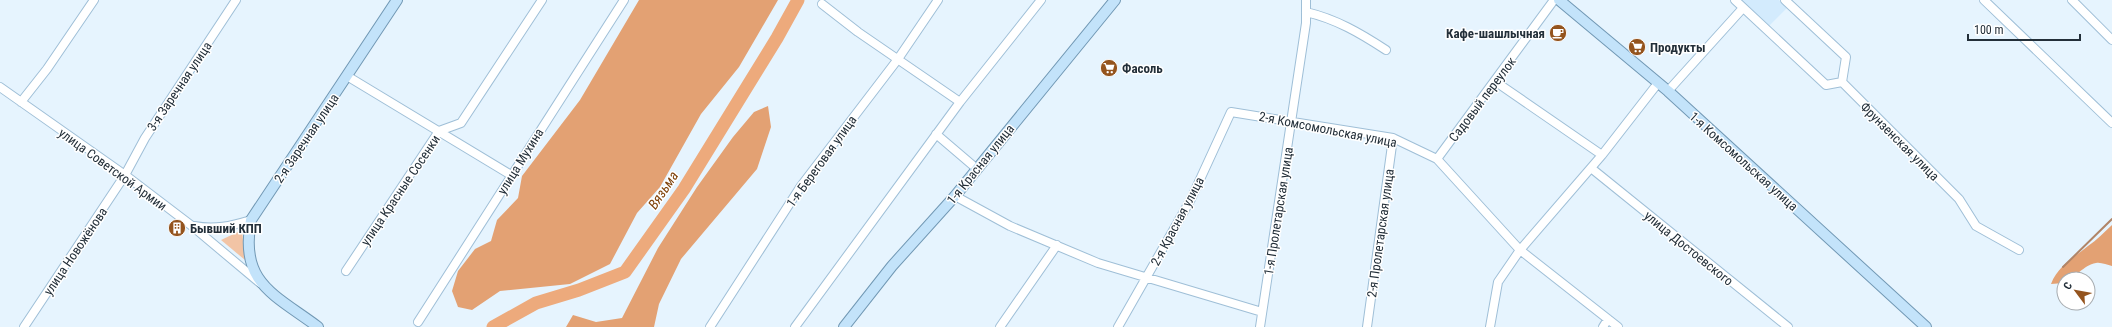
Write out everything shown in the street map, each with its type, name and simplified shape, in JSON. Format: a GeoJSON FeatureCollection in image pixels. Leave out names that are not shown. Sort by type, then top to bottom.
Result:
{"type":"FeatureCollection","features":[{"type":"Feature","properties":{"kind":"main road","name":"2-я Заречная улица"},"geometry":{"type":"LineString","coordinates":[[261,284],[251,266],[248,236],[251,220],[397,0]]}},
{"type":"Feature","properties":{"kind":"main road","name":"1-я Красная улица"},"geometry":{"type":"LineString","coordinates":[[844,327],[892,266],[955,196],[1114,0]]}},
{"type":"Feature","properties":{"kind":"main road","name":"1-я Комсомольская улица"},"geometry":{"type":"LineString","coordinates":[[1559,0],[1668,91],[1926,327]]}},
{"type":"Feature","properties":{"kind":"main road"},"geometry":{"type":"LineString","coordinates":[[261,284],[318,327]]}},
{"type":"Feature","properties":{"kind":"street"},"geometry":{"type":"LineString","coordinates":[[21,102],[47,69],[94,0]]}},
{"type":"Feature","properties":{"kind":"street","name":"3-я Заречная улица"},"geometry":{"type":"LineString","coordinates":[[125,175],[145,138],[236,0]]}},
{"type":"Feature","properties":{"kind":"street","name":"улица Красные Сосенки"},"geometry":{"type":"LineString","coordinates":[[346,271],[439,131],[461,123],[542,0]]}},
{"type":"Feature","properties":{"kind":"street","name":"улица Мухина"},"geometry":{"type":"LineString","coordinates":[[418,322],[624,0]]}},
{"type":"Feature","properties":{"kind":"street","name":"1-я Береговая улица"},"geometry":{"type":"LineString","coordinates":[[710,327],[801,186],[898,59],[938,0]]}},
{"type":"Feature","properties":{"kind":"street"},"geometry":{"type":"LineString","coordinates":[[795,327],[936,134],[1040,0]]}},
{"type":"Feature","properties":{"kind":"street","name":"1-я Пролетарская улица"},"geometry":{"type":"LineString","coordinates":[[1260,327],[1306,23],[1306,0]]}},
{"type":"Feature","properties":{"kind":"street","name":"Садовый переулок"},"geometry":{"type":"LineString","coordinates":[[1437,159],[1496,82],[1554,0]]}},
{"type":"Feature","properties":{"kind":"street"},"geometry":{"type":"LineString","coordinates":[[1735,0],[1826,85],[1842,82],[1846,57],[1785,0]]}},
{"type":"Feature","properties":{"kind":"street"},"geometry":{"type":"LineString","coordinates":[[1984,0],[2112,123]]}},
{"type":"Feature","properties":{"kind":"street"},"geometry":{"type":"LineString","coordinates":[[2072,0],[2112,40]]}},
{"type":"Feature","properties":{"kind":"street"},"geometry":{"type":"LineString","coordinates":[[822,4],[960,102]]}},
{"type":"Feature","properties":{"kind":"street"},"geometry":{"type":"LineString","coordinates":[[1668,91],[1743,8]]}},
{"type":"Feature","properties":{"kind":"street"},"geometry":{"type":"LineString","coordinates":[[1306,12],[1324,16],[1356,30],[1386,50]]}},
{"type":"Feature","properties":{"kind":"street"},"geometry":{"type":"LineString","coordinates":[[347,76],[511,175]]}},
{"type":"Feature","properties":{"kind":"street"},"geometry":{"type":"LineString","coordinates":[[1496,82],[1602,155]]}},
{"type":"Feature","properties":{"kind":"street","name":"Фрунзенская улица"},"geometry":{"type":"LineString","coordinates":[[1842,82],[1958,199],[1976,226],[2019,250]]}},
{"type":"Feature","properties":{"kind":"street"},"geometry":{"type":"LineString","coordinates":[[1490,327],[1498,282],[1520,250],[1602,155],[1658,83]]}},
{"type":"Feature","properties":{"kind":"street","name":"улица Советской Армии"},"geometry":{"type":"LineString","coordinates":[[0,87],[125,175],[192,226],[261,284]]}},
{"type":"Feature","properties":{"kind":"street","name":"2-я Комсомольская улица"},"geometry":{"type":"LineString","coordinates":[[1231,112],[1292,120],[1393,138],[1437,159],[1520,250],[1618,327]]}},
{"type":"Feature","properties":{"kind":"street","name":"2-я Красная улица"},"geometry":{"type":"LineString","coordinates":[[1118,327],[1191,200],[1231,112]]}},
{"type":"Feature","properties":{"kind":"street"},"geometry":{"type":"LineString","coordinates":[[936,134],[977,169]]}},
{"type":"Feature","properties":{"kind":"street","name":"2-я Пролетарская улица"},"geometry":{"type":"LineString","coordinates":[[1367,327],[1393,138]]}},
{"type":"Feature","properties":{"kind":"street","name":"улица Достоевского"},"geometry":{"type":"LineString","coordinates":[[1591,168],[1788,327]]}},
{"type":"Feature","properties":{"kind":"street","name":"улица Новожёнова"},"geometry":{"type":"LineString","coordinates":[[24,327],[125,175]]}},
{"type":"Feature","properties":{"kind":"street"},"geometry":{"type":"LineString","coordinates":[[955,196],[1010,226],[1098,263],[1262,312]]}},
{"type":"Feature","properties":{"kind":"street"},"geometry":{"type":"LineString","coordinates":[[192,226],[210,229],[223,228],[251,220]]}},
{"type":"Feature","properties":{"kind":"street"},"geometry":{"type":"LineString","coordinates":[[1000,327],[1057,245]]}},
{"type":"Feature","properties":{"kind":"street"},"geometry":{"type":"LineString","coordinates":[[1603,327],[1608,319]]}},
{"type":"Feature","properties":{"kind":"shaded area"},"geometry":{"type":"Polygon","coordinates":[[[639,0],[778,0],[739,67],[701,114],[660,187],[637,213],[610,264],[570,284],[500,291],[472,310],[458,307],[452,291],[458,271],[475,249],[491,241],[497,220],[518,198],[522,176],[580,100],[639,0]]]}},
{"type":"Feature","properties":{"kind":"shaded area"},"geometry":{"type":"Polygon","coordinates":[[[1739,0],[1779,0],[1787,8],[1768,27],[1739,0]]]}},
{"type":"Feature","properties":{"kind":"shaded area"},"geometry":{"type":"Polygon","coordinates":[[[768,106],[771,127],[757,169],[681,259],[659,304],[654,327],[566,327],[573,315],[596,322],[622,318],[658,248],[697,187],[733,137],[754,112],[768,106]]]}},
{"type":"Feature","properties":{"kind":"shaded area"},"geometry":{"type":"Polygon","coordinates":[[[2112,225],[2112,266],[2096,263],[2087,266],[2080,271],[2059,271],[2062,267],[2112,225]]]}},
{"type":"Feature","properties":{"kind":"shaded area"},"geometry":{"type":"Polygon","coordinates":[[[242,230],[245,260],[221,240],[242,230]]]}},
{"type":"Feature","properties":{"kind":"shaded area"},"geometry":{"type":"Polygon","coordinates":[[[2056,275],[2056,284],[2051,284],[2056,275]]]}},
{"type":"Feature","properties":{"kind":"waterway","name":"Вязьма"},"geometry":{"type":"LineString","coordinates":[[493,327],[536,303],[579,290],[625,272],[684,189],[777,38],[798,0]]}},
{"type":"Feature","properties":{"kind":"waterway"},"geometry":{"type":"LineString","coordinates":[[2063,267],[2112,219]]}},
{"type":"Feature","properties":{"kind":"place","name":"Кафе-шашлычная"},"geometry":{"type":"Point","coordinates":[1558,33]}},
{"type":"Feature","properties":{"kind":"place","name":"Продукты"},"geometry":{"type":"Point","coordinates":[1637,47]}},
{"type":"Feature","properties":{"kind":"place","name":"Фасоль"},"geometry":{"type":"Point","coordinates":[1109,68]}},
{"type":"Feature","properties":{"kind":"place","name":"Бывший КПП"},"geometry":{"type":"Point","coordinates":[177,228]}}]}
